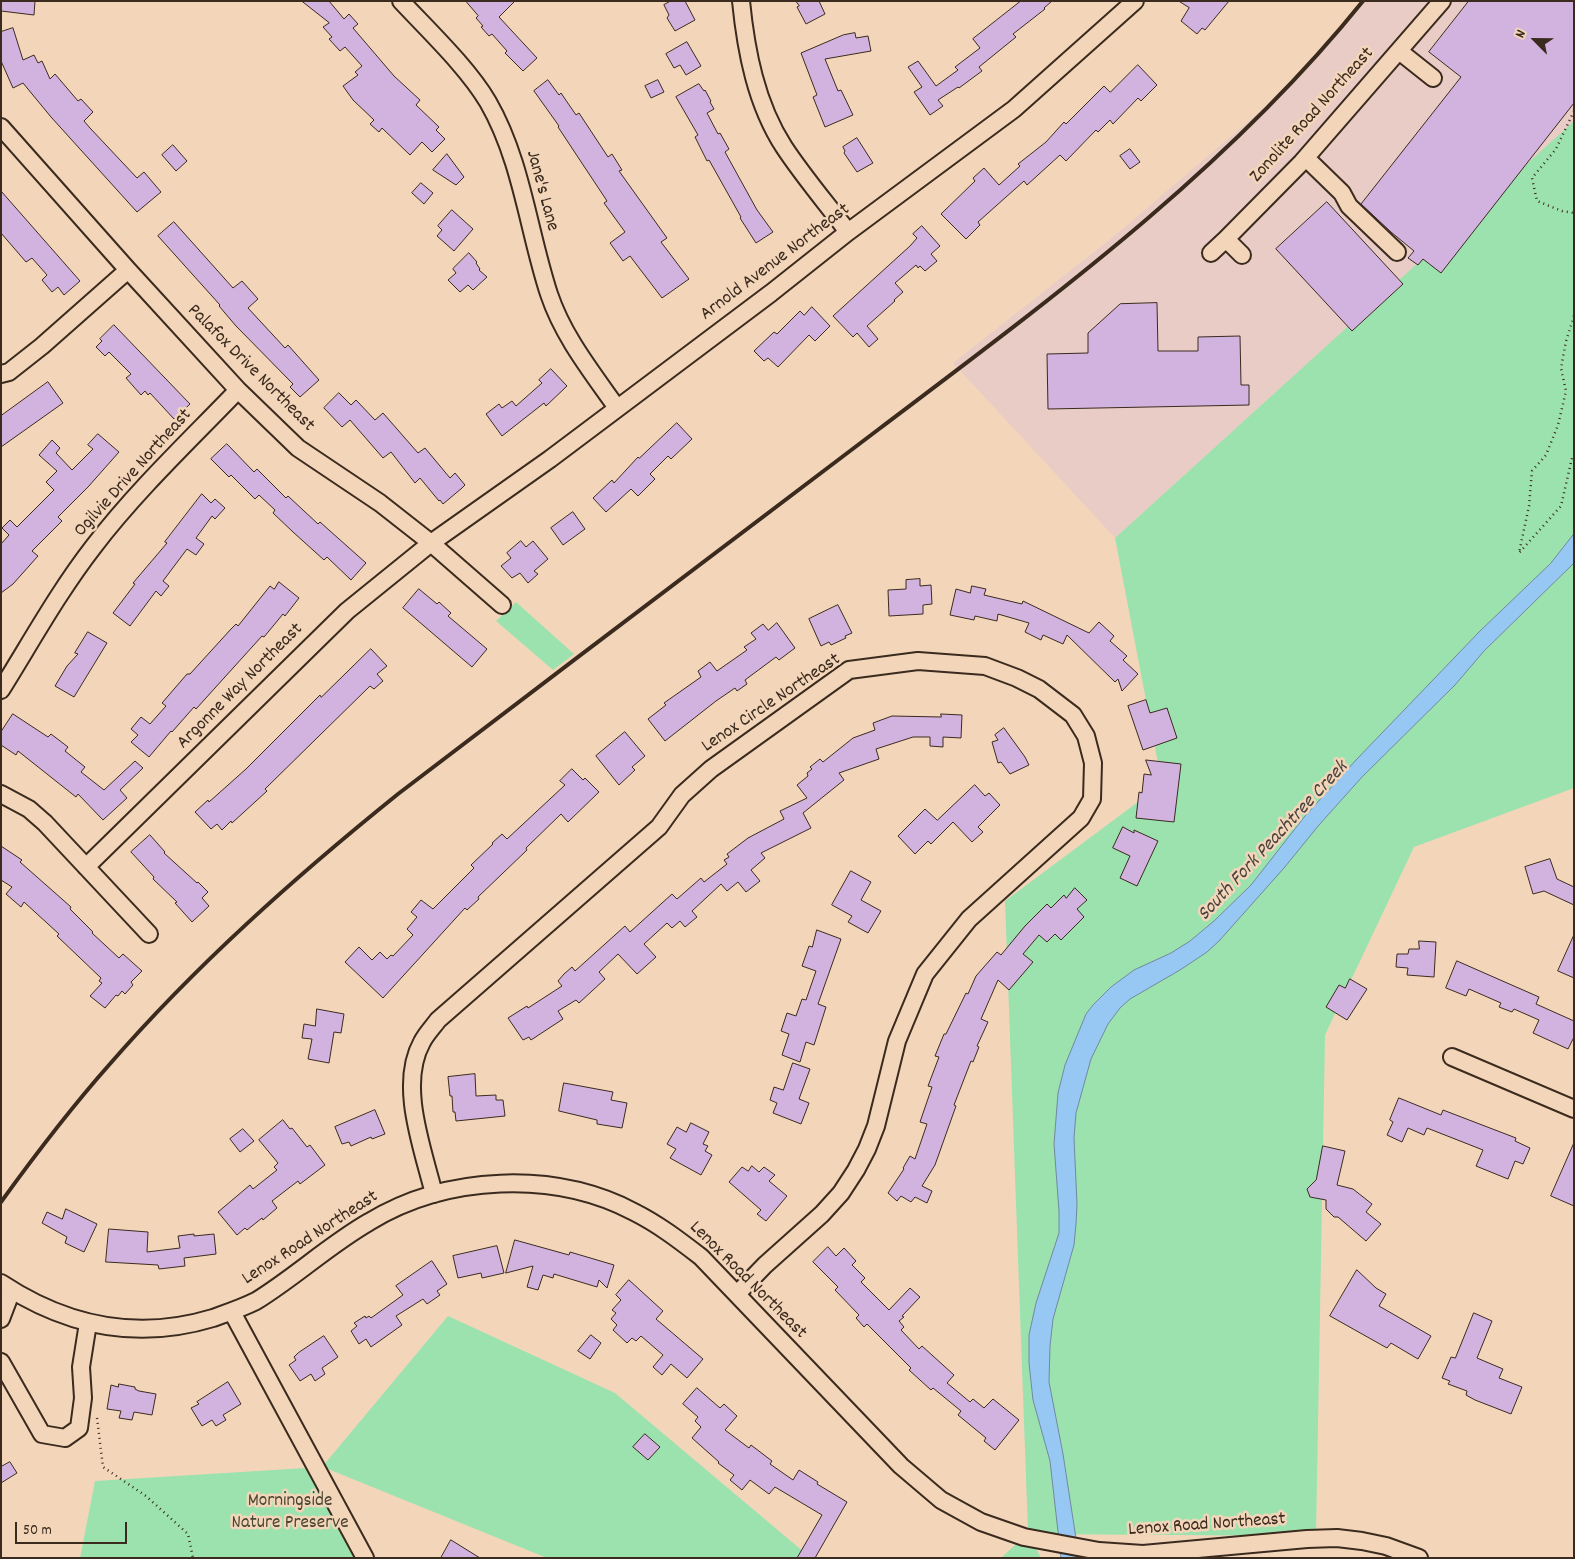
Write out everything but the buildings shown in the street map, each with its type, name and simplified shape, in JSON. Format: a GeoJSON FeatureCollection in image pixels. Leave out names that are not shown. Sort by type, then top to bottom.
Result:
{"type":"FeatureCollection","features":[{"type":"Feature","properties":{"kind":"street","name":"Jane's Lane"},"geometry":{"type":"LineString","coordinates":[[401,1],[466,72],[488,100],[509,147],[525,198],[541,268],[560,320],[574,347],[617,408]]}},
{"type":"Feature","properties":{"kind":"street"},"geometry":{"type":"LineString","coordinates":[[741,1],[749,56],[760,95],[772,124],[783,146],[848,232]]}},
{"type":"Feature","properties":{"kind":"street","name":"Arnold Avenue Northeast"},"geometry":{"type":"LineString","coordinates":[[431,543],[550,459],[771,293],[848,232],[920,181],[1014,109],[1135,1]]}},
{"type":"Feature","properties":{"kind":"street","name":"Zonolite Road Northeast"},"geometry":{"type":"LineString","coordinates":[[1211,253],[1306,158],[1442,1]]}},
{"type":"Feature","properties":{"kind":"street"},"geometry":{"type":"LineString","coordinates":[[1399,51],[1433,78]]}},
{"type":"Feature","properties":{"kind":"street","name":"Palafox Drive Northeast"},"geometry":{"type":"LineString","coordinates":[[1,127],[238,390],[298,448],[380,503],[431,543],[502,605]]}},
{"type":"Feature","properties":{"kind":"street"},"geometry":{"type":"LineString","coordinates":[[1306,158],[1342,193],[1349,206],[1397,252]]}},
{"type":"Feature","properties":{"kind":"street"},"geometry":{"type":"LineString","coordinates":[[1226,238],[1242,255]]}},
{"type":"Feature","properties":{"kind":"street"},"geometry":{"type":"LineString","coordinates":[[1,374],[9,372],[42,346],[128,270]]}},
{"type":"Feature","properties":{"kind":"street","name":"Ogilvie Drive Northeast"},"geometry":{"type":"LineString","coordinates":[[1,690],[67,584],[93,547],[125,508],[238,390]]}},
{"type":"Feature","properties":{"kind":"street","name":"Argonne Way Northeast"},"geometry":{"type":"LineString","coordinates":[[86,867],[346,611],[431,543]]}},
{"type":"Feature","properties":{"kind":"street","name":"Lenox Circle Northeast"},"geometry":{"type":"LineString","coordinates":[[434,1194],[411,1093],[413,1066],[422,1043],[438,1020],[659,827],[689,788],[711,769],[849,670],[918,661],[985,666],[1017,678],[1040,689],[1073,715],[1086,736],[1093,763],[1092,799],[1081,818],[969,919],[925,974],[897,1041],[876,1126],[856,1170],[822,1214],[765,1265],[737,1294]]}},
{"type":"Feature","properties":{"kind":"street"},"geometry":{"type":"LineString","coordinates":[[1,794],[15,800],[34,814],[149,934]]}},
{"type":"Feature","properties":{"kind":"street"},"geometry":{"type":"LineString","coordinates":[[1452,1057],[1573,1106]]}},
{"type":"Feature","properties":{"kind":"street","name":"Lenox Road Northeast"},"geometry":{"type":"LineString","coordinates":[[7,1287],[24,1298],[53,1312],[88,1323],[117,1328],[154,1329],[191,1324],[232,1312],[253,1302],[274,1290],[369,1222],[399,1206],[434,1194],[473,1186],[516,1183],[560,1187],[597,1197],[633,1211],[670,1233],[701,1257],[922,1486],[941,1500],[981,1522],[1032,1538],[1099,1552],[1143,1556],[1307,1538],[1337,1538],[1386,1546],[1419,1558]]}},
{"type":"Feature","properties":{"kind":"street"},"geometry":{"type":"LineString","coordinates":[[1,1319],[7,1287]]}},
{"type":"Feature","properties":{"kind":"street"},"geometry":{"type":"LineString","coordinates":[[232,1312],[365,1558]]}},
{"type":"Feature","properties":{"kind":"street"},"geometry":{"type":"LineString","coordinates":[[1,1362],[42,1434],[65,1438],[78,1428],[83,1398],[81,1367],[88,1323]]}},
{"type":"Feature","properties":{"kind":"path"},"geometry":{"type":"LineString","coordinates":[[1574,111],[1556,149],[1532,178],[1537,201],[1562,211],[1574,213]]}},
{"type":"Feature","properties":{"kind":"path"},"geometry":{"type":"LineString","coordinates":[[1574,316],[1566,341],[1561,368],[1566,391],[1558,425],[1546,455],[1532,471],[1529,506],[1519,553],[1561,506],[1574,457]]}},
{"type":"Feature","properties":{"kind":"path"},"geometry":{"type":"LineString","coordinates":[[97,1413],[103,1467],[146,1496],[188,1534],[193,1558]]}},
{"type":"Feature","properties":{"kind":"shaded area"},"geometry":{"type":"Polygon","coordinates":[[[1362,1],[1574,1],[1574,121],[1115,538],[953,363],[1113,237],[1298,79],[1362,1]]]}},
{"type":"Feature","properties":{"kind":"green space"},"geometry":{"type":"Polygon","coordinates":[[[1574,121],[1574,788],[1414,847],[1325,1035],[1316,1536],[1028,1534],[1041,1558],[1001,1558],[1028,1533],[1005,901],[1162,784],[1115,538],[1574,121]]]}},
{"type":"Feature","properties":{"kind":"green space"},"geometry":{"type":"Polygon","coordinates":[[[516,602],[574,654],[553,670],[496,621],[516,602]]]}},
{"type":"Feature","properties":{"kind":"green space","name":"Morningside Nature Preserve"},"geometry":{"type":"Polygon","coordinates":[[[448,1316],[615,1393],[811,1558],[547,1558],[323,1467],[359,1558],[80,1558],[95,1481],[322,1467],[448,1316]]]}},
{"type":"Feature","properties":{"kind":"water"},"geometry":{"type":"Polygon","coordinates":[[[1574,534],[1574,563],[1484,651],[1455,685],[1362,777],[1219,941],[1207,952],[1180,970],[1130,999],[1120,1008],[1108,1024],[1091,1059],[1076,1113],[1074,1138],[1077,1204],[1074,1245],[1053,1319],[1050,1346],[1049,1382],[1063,1454],[1079,1558],[1061,1558],[1050,1461],[1033,1400],[1029,1363],[1029,1335],[1036,1303],[1059,1233],[1054,1144],[1058,1093],[1065,1065],[1086,1014],[1111,987],[1134,970],[1171,953],[1190,941],[1251,885],[1305,816],[1356,760],[1480,631],[1550,564],[1574,534]]]}},
{"type":"Feature","properties":{"kind":"railway"},"geometry":{"type":"LineString","coordinates":[[1,1202],[67,1115],[142,1028],[212,957],[284,890],[398,794],[1008,331],[1134,230],[1254,121],[1310,63],[1363,1]]}},
{"type":"Feature","properties":{"kind":"water label","name":"South Fork Peachtree Creek"},"geometry":{"type":"Point","coordinates":[1274,842]}}]}
